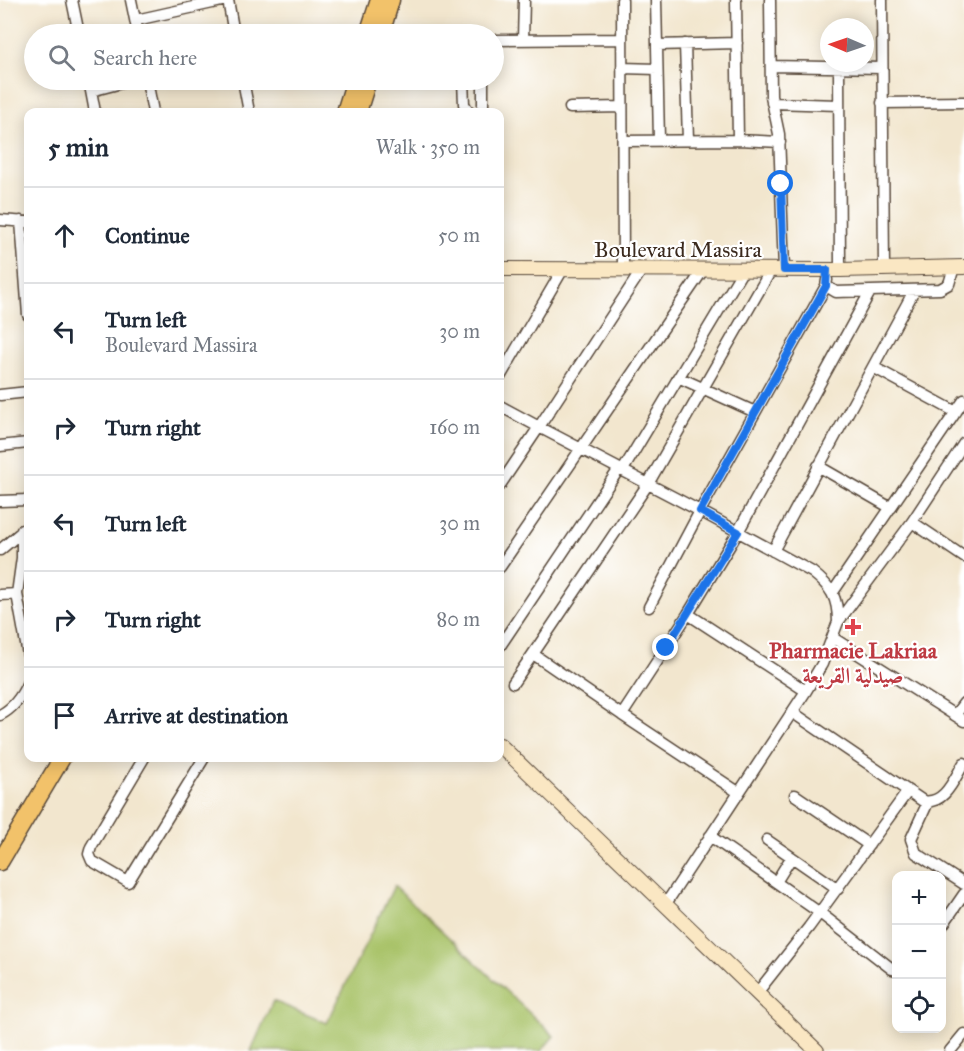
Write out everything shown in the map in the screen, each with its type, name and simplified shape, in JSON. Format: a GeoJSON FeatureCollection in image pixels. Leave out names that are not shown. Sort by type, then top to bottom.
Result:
{"type":"FeatureCollection","features":[{"type":"Feature","properties":{"kind":"main road"},"geometry":{"type":"LineString","coordinates":[[371,24],[379,0]]}},
{"type":"Feature","properties":{"kind":"main road"},"geometry":{"type":"LineString","coordinates":[[384,24],[392,0]]}},
{"type":"Feature","properties":{"kind":"main road"},"geometry":{"type":"LineString","coordinates":[[346,108],[352,90]]}},
{"type":"Feature","properties":{"kind":"main road"},"geometry":{"type":"LineString","coordinates":[[359,108],[365,90]]}},
{"type":"Feature","properties":{"kind":"main road"},"geometry":{"type":"LineString","coordinates":[[0,840],[46,762]]}},
{"type":"Feature","properties":{"kind":"main road"},"geometry":{"type":"LineString","coordinates":[[0,862],[60,762]]}},
{"type":"Feature","properties":{"kind":"street"},"geometry":{"type":"LineString","coordinates":[[72,0],[78,24]]}},
{"type":"Feature","properties":{"kind":"street"},"geometry":{"type":"LineString","coordinates":[[131,0],[136,24]]}},
{"type":"Feature","properties":{"kind":"street"},"geometry":{"type":"LineString","coordinates":[[135,20],[227,0],[232,24]]}},
{"type":"Feature","properties":{"kind":"street"},"geometry":{"type":"LineString","coordinates":[[523,40],[524,0]]}},
{"type":"Feature","properties":{"kind":"street"},"geometry":{"type":"LineString","coordinates":[[621,0],[623,270]]}},
{"type":"Feature","properties":{"kind":"street"},"geometry":{"type":"LineString","coordinates":[[656,0],[659,140]]}},
{"type":"Feature","properties":{"kind":"street"},"geometry":{"type":"LineString","coordinates":[[736,0],[738,140]]}},
{"type":"Feature","properties":{"kind":"street"},"geometry":{"type":"LineString","coordinates":[[513,683],[648,484],[777,270],[780,142],[772,104],[770,0]]}},
{"type":"Feature","properties":{"kind":"street"},"geometry":{"type":"LineString","coordinates":[[882,0],[884,270]]}},
{"type":"Feature","properties":{"kind":"street"},"geometry":{"type":"LineString","coordinates":[[504,40],[621,39]]}},
{"type":"Feature","properties":{"kind":"street"},"geometry":{"type":"LineString","coordinates":[[657,45],[737,43]]}},
{"type":"Feature","properties":{"kind":"street"},"geometry":{"type":"LineString","coordinates":[[685,44],[688,140]]}},
{"type":"Feature","properties":{"kind":"street"},"geometry":{"type":"LineString","coordinates":[[771,66],[820,67]]}},
{"type":"Feature","properties":{"kind":"street"},"geometry":{"type":"LineString","coordinates":[[622,68],[657,69]]}},
{"type":"Feature","properties":{"kind":"street"},"geometry":{"type":"LineString","coordinates":[[874,68],[882,68]]}},
{"type":"Feature","properties":{"kind":"street"},"geometry":{"type":"LineString","coordinates":[[649,607],[833,270],[839,72]]}},
{"type":"Feature","properties":{"kind":"street"},"geometry":{"type":"LineString","coordinates":[[91,90],[94,108]]}},
{"type":"Feature","properties":{"kind":"street"},"geometry":{"type":"LineString","coordinates":[[149,90],[152,108]]}},
{"type":"Feature","properties":{"kind":"street"},"geometry":{"type":"LineString","coordinates":[[245,90],[247,108]]}},
{"type":"Feature","properties":{"kind":"street"},"geometry":{"type":"LineString","coordinates":[[464,90],[464,104],[466,108]]}},
{"type":"Feature","properties":{"kind":"street"},"geometry":{"type":"LineString","coordinates":[[483,90],[483,108]]}},
{"type":"Feature","properties":{"kind":"street"},"geometry":{"type":"LineString","coordinates":[[882,103],[964,102]]}},
{"type":"Feature","properties":{"kind":"street"},"geometry":{"type":"LineString","coordinates":[[772,104],[838,105]]}},
{"type":"Feature","properties":{"kind":"street"},"geometry":{"type":"LineString","coordinates":[[570,108],[622,106]]}},
{"type":"Feature","properties":{"kind":"street"},"geometry":{"type":"LineString","coordinates":[[623,141],[780,142]]}},
{"type":"Feature","properties":{"kind":"street"},"geometry":{"type":"LineString","coordinates":[[0,220],[24,221]]}},
{"type":"Feature","properties":{"kind":"street"},"geometry":{"type":"LineString","coordinates":[[826,286],[836,292],[940,290],[949,284],[959,267]]}},
{"type":"Feature","properties":{"kind":"street","name":"Boulevard Massira"},"geometry":{"type":"LineString","coordinates":[[504,269],[884,270],[959,267]]}},
{"type":"Feature","properties":{"kind":"street"},"geometry":{"type":"LineString","coordinates":[[504,370],[563,269]]}},
{"type":"Feature","properties":{"kind":"street"},"geometry":{"type":"LineString","coordinates":[[504,561],[703,270]]}},
{"type":"Feature","properties":{"kind":"street"},"geometry":{"type":"LineString","coordinates":[[504,640],[621,470],[743,270]]}},
{"type":"Feature","properties":{"kind":"street"},"geometry":{"type":"LineString","coordinates":[[504,479],[640,271]]}},
{"type":"Feature","properties":{"kind":"street"},"geometry":{"type":"LineString","coordinates":[[773,551],[914,291]]}},
{"type":"Feature","properties":{"kind":"street"},"geometry":{"type":"LineString","coordinates":[[622,715],[738,532],[870,292]]}},
{"type":"Feature","properties":{"kind":"street"},"geometry":{"type":"LineString","coordinates":[[873,367],[956,412]]}},
{"type":"Feature","properties":{"kind":"street"},"geometry":{"type":"LineString","coordinates":[[678,377],[755,412]]}},
{"type":"Feature","properties":{"kind":"street"},"geometry":{"type":"LineString","coordinates":[[0,395],[24,392]]}},
{"type":"Feature","properties":{"kind":"street"},"geometry":{"type":"LineString","coordinates":[[833,592],[964,400]]}},
{"type":"Feature","properties":{"kind":"street"},"geometry":{"type":"LineString","coordinates":[[504,408],[812,572],[833,592],[838,607],[838,622],[822,664],[665,905]]}},
{"type":"Feature","properties":{"kind":"street"},"geometry":{"type":"LineString","coordinates":[[0,446],[24,443]]}},
{"type":"Feature","properties":{"kind":"street"},"geometry":{"type":"LineString","coordinates":[[838,622],[912,522],[964,443]]}},
{"type":"Feature","properties":{"kind":"street"},"geometry":{"type":"LineString","coordinates":[[818,466],[891,508]]}},
{"type":"Feature","properties":{"kind":"street"},"geometry":{"type":"LineString","coordinates":[[0,501],[24,500]]}},
{"type":"Feature","properties":{"kind":"street"},"geometry":{"type":"LineString","coordinates":[[912,522],[964,557]]}},
{"type":"Feature","properties":{"kind":"street"},"geometry":{"type":"LineString","coordinates":[[0,549],[24,529]]}},
{"type":"Feature","properties":{"kind":"street"},"geometry":{"type":"LineString","coordinates":[[24,538],[17,594],[24,633]]}},
{"type":"Feature","properties":{"kind":"street"},"geometry":{"type":"LineString","coordinates":[[0,595],[17,594]]}},
{"type":"Feature","properties":{"kind":"street"},"geometry":{"type":"LineString","coordinates":[[688,614],[806,691]]}},
{"type":"Feature","properties":{"kind":"street"},"geometry":{"type":"LineString","coordinates":[[833,638],[959,718],[964,703]]}},
{"type":"Feature","properties":{"kind":"street"},"geometry":{"type":"LineString","coordinates":[[533,654],[738,792]]}},
{"type":"Feature","properties":{"kind":"street"},"geometry":{"type":"LineString","coordinates":[[0,715],[15,705],[24,693]]}},
{"type":"Feature","properties":{"kind":"street"},"geometry":{"type":"LineString","coordinates":[[792,712],[923,801],[933,802],[943,797],[964,763]]}},
{"type":"Feature","properties":{"kind":"street"},"geometry":{"type":"LineString","coordinates":[[504,749],[817,1051]]}},
{"type":"Feature","properties":{"kind":"street"},"geometry":{"type":"LineString","coordinates":[[142,762],[89,854],[92,861],[128,882],[202,762]]}},
{"type":"Feature","properties":{"kind":"street"},"geometry":{"type":"LineString","coordinates":[[757,993],[838,889],[908,791]]}},
{"type":"Feature","properties":{"kind":"street"},"geometry":{"type":"LineString","coordinates":[[795,795],[869,845]]}},
{"type":"Feature","properties":{"kind":"street"},"geometry":{"type":"LineString","coordinates":[[928,802],[910,839],[915,853],[964,884]]}},
{"type":"Feature","properties":{"kind":"street"},"geometry":{"type":"LineString","coordinates":[[710,836],[820,913],[892,969]]}},
{"type":"Feature","properties":{"kind":"street"},"geometry":{"type":"LineString","coordinates":[[767,840],[838,889]]}},
{"type":"Feature","properties":{"kind":"street"},"geometry":{"type":"LineString","coordinates":[[776,882],[791,858]]}},
{"type":"Feature","properties":{"kind":"street"},"geometry":{"type":"LineString","coordinates":[[943,925],[964,894]]}},
{"type":"Feature","properties":{"kind":"street"},"geometry":{"type":"LineString","coordinates":[[950,1051],[964,1034]]}},
{"type":"Feature","properties":{"kind":"green space"},"geometry":{"type":"Polygon","coordinates":[[[394,886],[554,1036],[541,1051],[251,1051],[273,1001],[327,1023],[394,886]]]}},
{"type":"Feature","properties":{"kind":"place","name":"Pharmacie Lakriaa صيدلية القريعة"},"geometry":{"type":"Point","coordinates":[853,627]}},
{"type":"Feature","properties":{"kind":"route"},"geometry":{"type":"LineString","coordinates":[[666,648],[738,532],[700,511],[826,286],[827,270],[784,270],[781,184]]}}]}
